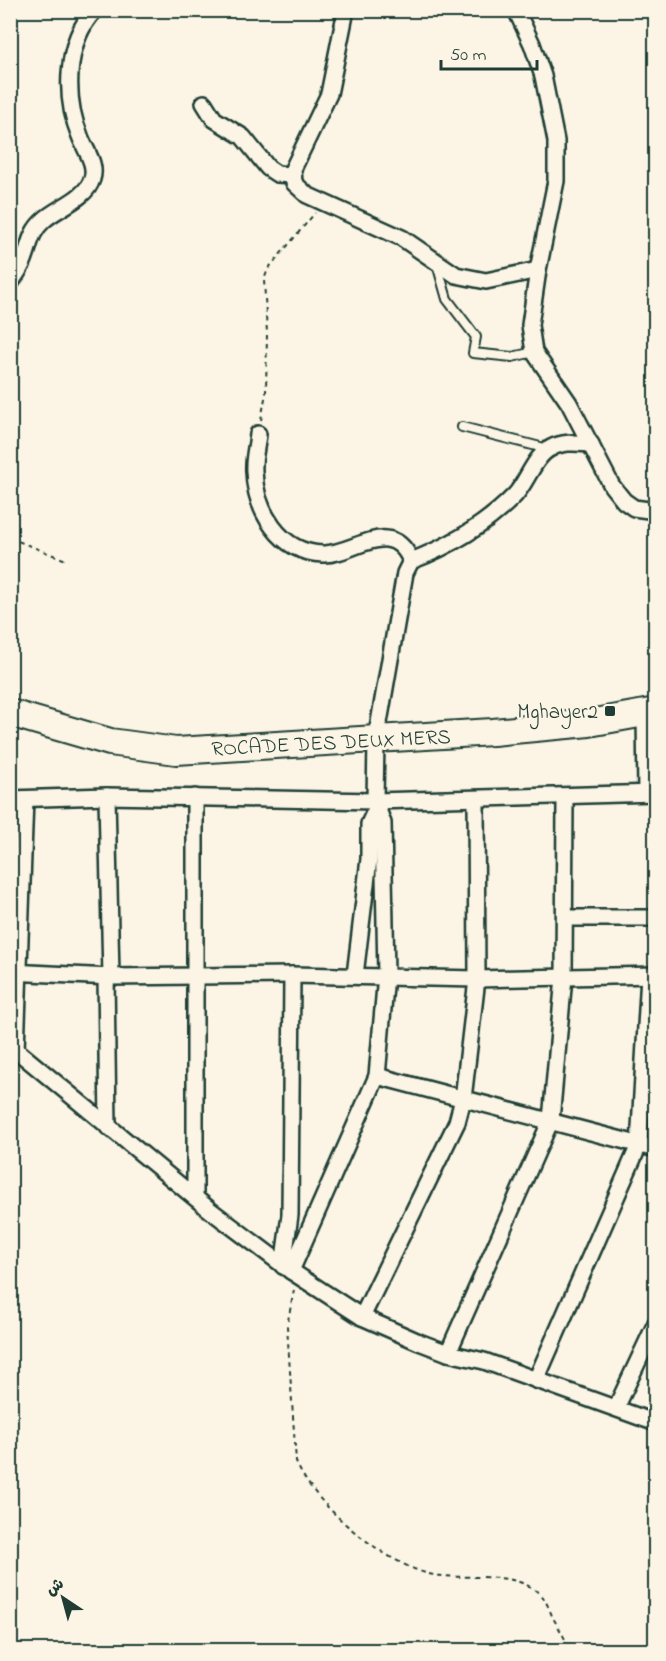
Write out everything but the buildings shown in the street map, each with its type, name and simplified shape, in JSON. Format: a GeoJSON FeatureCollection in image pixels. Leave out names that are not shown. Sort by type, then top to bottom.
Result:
{"type":"FeatureCollection","features":[{"type":"Feature","properties":{"kind":"highway","name":"ROCADE DES DEUX MERS"},"geometry":{"type":"LineString","coordinates":[[10,714],[110,742],[177,751],[376,740],[589,723],[650,713]]}},
{"type":"Feature","properties":{"kind":"street"},"geometry":{"type":"LineString","coordinates":[[10,284],[23,262],[34,230],[43,220],[85,191],[92,181],[93,164],[80,136],[74,111],[70,76],[72,54],[79,33],[95,10]]}},
{"type":"Feature","properties":{"kind":"street"},"geometry":{"type":"LineString","coordinates":[[292,175],[328,94],[346,10]]}},
{"type":"Feature","properties":{"kind":"street"},"geometry":{"type":"LineString","coordinates":[[516,10],[532,44],[543,76],[556,141],[556,181],[538,270],[530,326],[534,352],[569,403],[612,486],[624,501],[634,508],[656,511]]}},
{"type":"Feature","properties":{"kind":"street"},"geometry":{"type":"LineString","coordinates":[[204,103],[214,119],[243,138],[267,168],[277,174],[292,175]]}},
{"type":"Feature","properties":{"kind":"street"},"geometry":{"type":"LineString","coordinates":[[292,175],[299,188],[323,204],[402,238],[456,275],[486,281],[538,270]]}},
{"type":"Feature","properties":{"kind":"street"},"geometry":{"type":"LineString","coordinates":[[258,434],[254,469],[256,494],[261,512],[287,542],[322,554],[366,540],[389,540],[407,552],[411,561]]}},
{"type":"Feature","properties":{"kind":"street"},"geometry":{"type":"LineString","coordinates":[[355,975],[369,859],[369,824],[375,805],[376,740],[405,573],[411,561],[440,550],[473,531],[515,494],[548,448],[562,443],[591,444]]}},
{"type":"Feature","properties":{"kind":"street"},"geometry":{"type":"LineString","coordinates":[[650,713],[651,793],[375,805],[195,796],[18,799],[13,1048],[195,1197],[291,1271],[362,1317],[448,1353],[484,1361],[656,1423]]}},
{"type":"Feature","properties":{"kind":"street"},"geometry":{"type":"LineString","coordinates":[[107,796],[108,1127]]}},
{"type":"Feature","properties":{"kind":"street"},"geometry":{"type":"LineString","coordinates":[[195,796],[197,974],[195,1197]]}},
{"type":"Feature","properties":{"kind":"street"},"geometry":{"type":"LineString","coordinates":[[448,1353],[551,1120],[564,977],[565,798]]}},
{"type":"Feature","properties":{"kind":"street"},"geometry":{"type":"LineString","coordinates":[[362,1317],[457,1122],[463,1099],[477,980],[476,799]]}},
{"type":"Feature","properties":{"kind":"street"},"geometry":{"type":"LineString","coordinates":[[291,1271],[377,1076],[386,975],[383,823],[375,805]]}},
{"type":"Feature","properties":{"kind":"street"},"geometry":{"type":"LineString","coordinates":[[565,918],[656,918]]}},
{"type":"Feature","properties":{"kind":"street"},"geometry":{"type":"LineString","coordinates":[[15,972],[108,976],[386,975],[477,980],[652,975],[639,1145],[536,1380]]}},
{"type":"Feature","properties":{"kind":"street"},"geometry":{"type":"LineString","coordinates":[[291,1271],[292,975]]}},
{"type":"Feature","properties":{"kind":"street"},"geometry":{"type":"LineString","coordinates":[[377,1076],[656,1149]]}},
{"type":"Feature","properties":{"kind":"street"},"geometry":{"type":"LineString","coordinates":[[616,1408],[656,1323]]}},
{"type":"Feature","properties":{"kind":"lane"},"geometry":{"type":"LineString","coordinates":[[437,262],[447,299],[475,335],[473,352],[512,357],[534,352]]}},
{"type":"Feature","properties":{"kind":"lane"},"geometry":{"type":"LineString","coordinates":[[462,427],[548,448]]}},
{"type":"Feature","properties":{"kind":"path"},"geometry":{"type":"LineString","coordinates":[[258,434],[266,393],[267,333],[264,280],[268,268],[323,204]]}},
{"type":"Feature","properties":{"kind":"path"},"geometry":{"type":"LineString","coordinates":[[10,538],[66,560]]}},
{"type":"Feature","properties":{"kind":"path"},"geometry":{"type":"LineString","coordinates":[[291,1271],[287,1326],[296,1462],[304,1481],[329,1509],[405,1566],[430,1574],[511,1580],[528,1588],[542,1597],[569,1650]]}},
{"type":"Feature","properties":{"kind":"path"},"geometry":{"type":"LineString","coordinates":[[10,1640],[23,1650]]}},
{"type":"Feature","properties":{"kind":"place","name":"Mghayer2"},"geometry":{"type":"Point","coordinates":[610,711]}}]}
